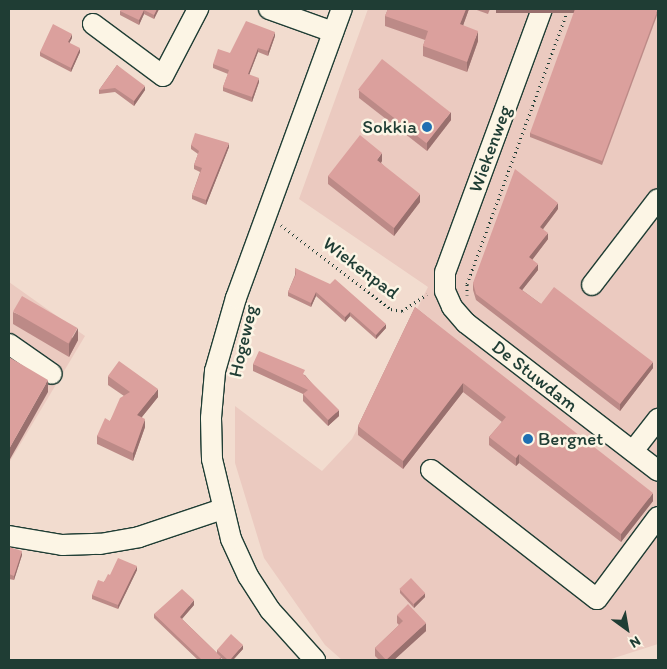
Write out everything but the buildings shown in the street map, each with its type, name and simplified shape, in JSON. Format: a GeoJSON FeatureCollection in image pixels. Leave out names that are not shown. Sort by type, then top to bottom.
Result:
{"type":"FeatureCollection","features":[{"type":"Feature","properties":{"kind":"street"},"geometry":{"type":"LineString","coordinates":[[93,24],[163,76],[198,9]]}},
{"type":"Feature","properties":{"kind":"street"},"geometry":{"type":"LineString","coordinates":[[269,9],[333,32]]}},
{"type":"Feature","properties":{"kind":"street","name":"Hogeweg"},"geometry":{"type":"LineString","coordinates":[[315,660],[270,610],[248,576],[231,539],[222,509],[212,459],[210,418],[215,371],[239,290],[342,9]]}},
{"type":"Feature","properties":{"kind":"street","name":"Wiekenweg"},"geometry":{"type":"LineString","coordinates":[[445,291],[445,272],[542,9]]}},
{"type":"Feature","properties":{"kind":"street"},"geometry":{"type":"LineString","coordinates":[[592,285],[658,199]]}},
{"type":"Feature","properties":{"kind":"street","name":"De Stuwdam"},"geometry":{"type":"LineString","coordinates":[[445,291],[452,307],[466,323],[658,471]]}},
{"type":"Feature","properties":{"kind":"street"},"geometry":{"type":"LineString","coordinates":[[9,344],[52,374]]}},
{"type":"Feature","properties":{"kind":"street"},"geometry":{"type":"LineString","coordinates":[[633,452],[658,419]]}},
{"type":"Feature","properties":{"kind":"street"},"geometry":{"type":"LineString","coordinates":[[431,470],[598,599],[658,517]]}},
{"type":"Feature","properties":{"kind":"street"},"geometry":{"type":"LineString","coordinates":[[9,536],[62,545],[100,544],[139,537],[222,509]]}},
{"type":"Feature","properties":{"kind":"path"},"geometry":{"type":"LineString","coordinates":[[466,323],[475,309],[469,303],[467,284],[568,9]]}},
{"type":"Feature","properties":{"kind":"path","name":"Wiekenpad"},"geometry":{"type":"LineString","coordinates":[[276,231],[278,223],[397,311],[428,293],[445,291]]}},
{"type":"Feature","properties":{"kind":"shaded area"},"geometry":{"type":"Polygon","coordinates":[[[368,9],[658,9],[658,644],[608,660],[342,660],[325,645],[264,558],[235,463],[235,406],[322,471],[352,439],[428,287],[299,199],[368,9]]]}},
{"type":"Feature","properties":{"kind":"shaded area"},"geometry":{"type":"Polygon","coordinates":[[[9,282],[85,336],[9,463],[9,282]]]}},
{"type":"Feature","properties":{"kind":"place","name":"Sokkia"},"geometry":{"type":"Point","coordinates":[427,127]}},
{"type":"Feature","properties":{"kind":"place","name":"Bergnet"},"geometry":{"type":"Point","coordinates":[528,439]}}]}
